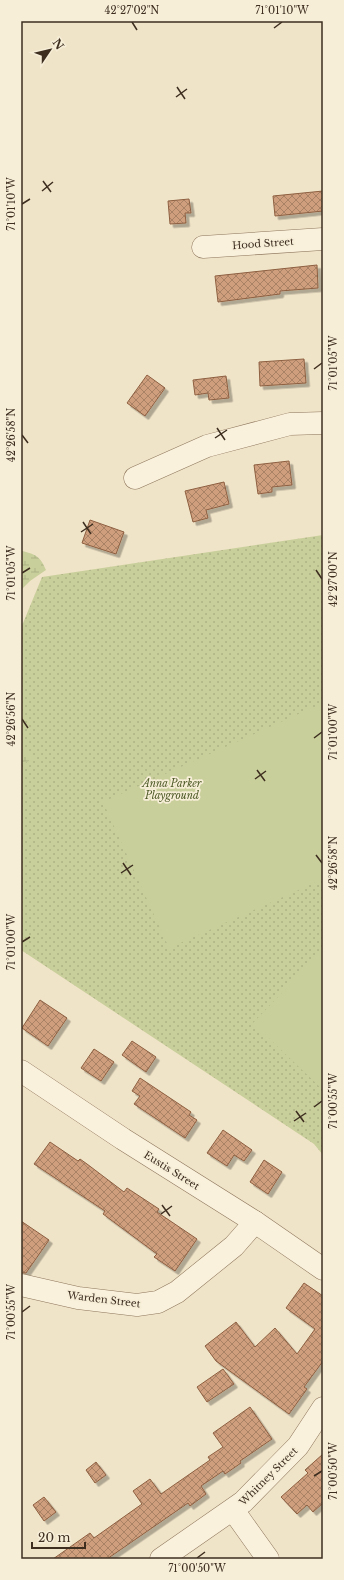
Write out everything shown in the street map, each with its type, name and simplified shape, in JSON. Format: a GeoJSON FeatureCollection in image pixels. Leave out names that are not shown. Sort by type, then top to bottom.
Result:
{"type":"FeatureCollection","features":[{"type":"Feature","properties":{"kind":"street","name":"Hood Street"},"geometry":{"type":"LineString","coordinates":[[203,247],[323,239]]}},
{"type":"Feature","properties":{"kind":"street"},"geometry":{"type":"LineString","coordinates":[[135,478],[206,446],[290,424],[323,423]]}},
{"type":"Feature","properties":{"kind":"street","name":"Eustis Street"},"geometry":{"type":"LineString","coordinates":[[21,1071],[123,1140],[255,1222],[323,1269]]}},
{"type":"Feature","properties":{"kind":"street","name":"Warden Street"},"geometry":{"type":"LineString","coordinates":[[21,1285],[78,1298],[137,1305],[158,1302],[177,1292],[234,1246],[255,1222]]}},
{"type":"Feature","properties":{"kind":"street","name":"Whitney Street"},"geometry":{"type":"LineString","coordinates":[[161,1559],[243,1502],[298,1446],[323,1408]]}},
{"type":"Feature","properties":{"kind":"street"},"geometry":{"type":"LineString","coordinates":[[233,1510],[268,1559]]}},
{"type":"Feature","properties":{"kind":"green space","name":"Anna Parker Playground"},"geometry":{"type":"Polygon","coordinates":[[[323,535],[323,1155],[314,1144],[21,950],[21,628],[42,577],[323,535]]]}},
{"type":"Feature","properties":{"kind":"green space"},"geometry":{"type":"Polygon","coordinates":[[[21,551],[37,556],[46,570],[30,581],[21,590],[21,551]]]}},
{"type":"Feature","properties":{"kind":"green space"},"geometry":{"type":"Polygon","coordinates":[[[323,703],[323,879],[169,948],[103,802],[323,703]]]}},
{"type":"Feature","properties":{"kind":"green space"},"geometry":{"type":"Polygon","coordinates":[[[21,749],[35,758],[21,765],[21,749]]]}},
{"type":"Feature","properties":{"kind":"green space"},"geometry":{"type":"Polygon","coordinates":[[[323,950],[323,1090],[253,1023],[323,950]]]}},
{"type":"Feature","properties":{"kind":"building"},"geometry":{"type":"Polygon","coordinates":[[[323,191],[323,211],[275,216],[273,196],[323,191]]]}},
{"type":"Feature","properties":{"kind":"building"},"geometry":{"type":"Polygon","coordinates":[[[189,199],[191,213],[185,213],[186,223],[170,224],[168,201],[189,199]]]}},
{"type":"Feature","properties":{"kind":"building"},"geometry":{"type":"Polygon","coordinates":[[[317,265],[318,288],[280,291],[280,294],[218,302],[215,276],[317,265]]]}},
{"type":"Feature","properties":{"kind":"building"},"geometry":{"type":"Polygon","coordinates":[[[304,359],[306,383],[260,386],[259,362],[304,359]]]}},
{"type":"Feature","properties":{"kind":"building"},"geometry":{"type":"Polygon","coordinates":[[[147,375],[165,388],[145,416],[127,403],[147,375]]]}},
{"type":"Feature","properties":{"kind":"building"},"geometry":{"type":"Polygon","coordinates":[[[226,376],[229,398],[209,400],[208,393],[195,395],[193,380],[226,376]]]}},
{"type":"Feature","properties":{"kind":"building"},"geometry":{"type":"Polygon","coordinates":[[[289,461],[292,485],[272,487],[272,492],[258,494],[254,465],[289,461]]]}},
{"type":"Feature","properties":{"kind":"building"},"geometry":{"type":"Polygon","coordinates":[[[224,482],[229,504],[206,510],[208,518],[193,522],[185,491],[224,482]]]}},
{"type":"Feature","properties":{"kind":"building"},"geometry":{"type":"Polygon","coordinates":[[[90,520],[124,532],[116,554],[82,543],[90,520]]]}},
{"type":"Feature","properties":{"kind":"building"},"geometry":{"type":"Polygon","coordinates":[[[40,1000],[67,1018],[48,1046],[22,1028],[40,1000]]]}},
{"type":"Feature","properties":{"kind":"building"},"geometry":{"type":"Polygon","coordinates":[[[132,1041],[156,1057],[146,1072],[122,1055],[132,1041]]]}},
{"type":"Feature","properties":{"kind":"building"},"geometry":{"type":"Polygon","coordinates":[[[94,1049],[114,1062],[101,1081],[81,1068],[94,1049]]]}},
{"type":"Feature","properties":{"kind":"building"},"geometry":{"type":"Polygon","coordinates":[[[140,1078],[191,1112],[189,1115],[197,1120],[185,1138],[134,1104],[140,1096],[132,1091],[140,1078]]]}},
{"type":"Feature","properties":{"kind":"building"},"geometry":{"type":"Polygon","coordinates":[[[223,1130],[252,1150],[244,1161],[234,1155],[227,1166],[207,1153],[223,1130]]]}},
{"type":"Feature","properties":{"kind":"building"},"geometry":{"type":"Polygon","coordinates":[[[50,1142],[78,1161],[80,1159],[124,1192],[127,1188],[159,1209],[157,1212],[197,1239],[175,1271],[154,1257],[157,1254],[103,1214],[105,1211],[34,1164],[50,1142]]]}},
{"type":"Feature","properties":{"kind":"building"},"geometry":{"type":"Polygon","coordinates":[[[264,1160],[282,1172],[268,1194],[250,1182],[264,1160]]]}},
{"type":"Feature","properties":{"kind":"building"},"geometry":{"type":"Polygon","coordinates":[[[21,1221],[49,1240],[26,1273],[21,1273],[21,1221]]]}},
{"type":"Feature","properties":{"kind":"building"},"geometry":{"type":"Polygon","coordinates":[[[304,1283],[323,1296],[323,1361],[304,1387],[307,1389],[289,1414],[216,1361],[205,1346],[236,1322],[255,1347],[275,1328],[297,1354],[315,1329],[286,1308],[304,1283]]]}},
{"type":"Feature","properties":{"kind":"building"},"geometry":{"type":"Polygon","coordinates":[[[223,1369],[234,1384],[207,1402],[197,1387],[223,1369]]]}},
{"type":"Feature","properties":{"kind":"building"},"geometry":{"type":"Polygon","coordinates":[[[250,1407],[272,1439],[240,1461],[241,1463],[225,1474],[223,1471],[201,1486],[206,1494],[190,1506],[188,1503],[107,1559],[53,1559],[90,1533],[94,1538],[142,1504],[133,1491],[150,1479],[161,1494],[210,1460],[208,1457],[223,1447],[213,1433],[250,1407]]]}},
{"type":"Feature","properties":{"kind":"building"},"geometry":{"type":"Polygon","coordinates":[[[323,1454],[323,1503],[313,1512],[307,1505],[297,1514],[281,1497],[308,1473],[305,1470],[323,1454]]]}},
{"type":"Feature","properties":{"kind":"building"},"geometry":{"type":"Polygon","coordinates":[[[96,1462],[106,1475],[95,1483],[86,1470],[96,1462]]]}},
{"type":"Feature","properties":{"kind":"building"},"geometry":{"type":"Polygon","coordinates":[[[44,1497],[56,1512],[44,1521],[33,1505],[44,1497]]]}}]}
